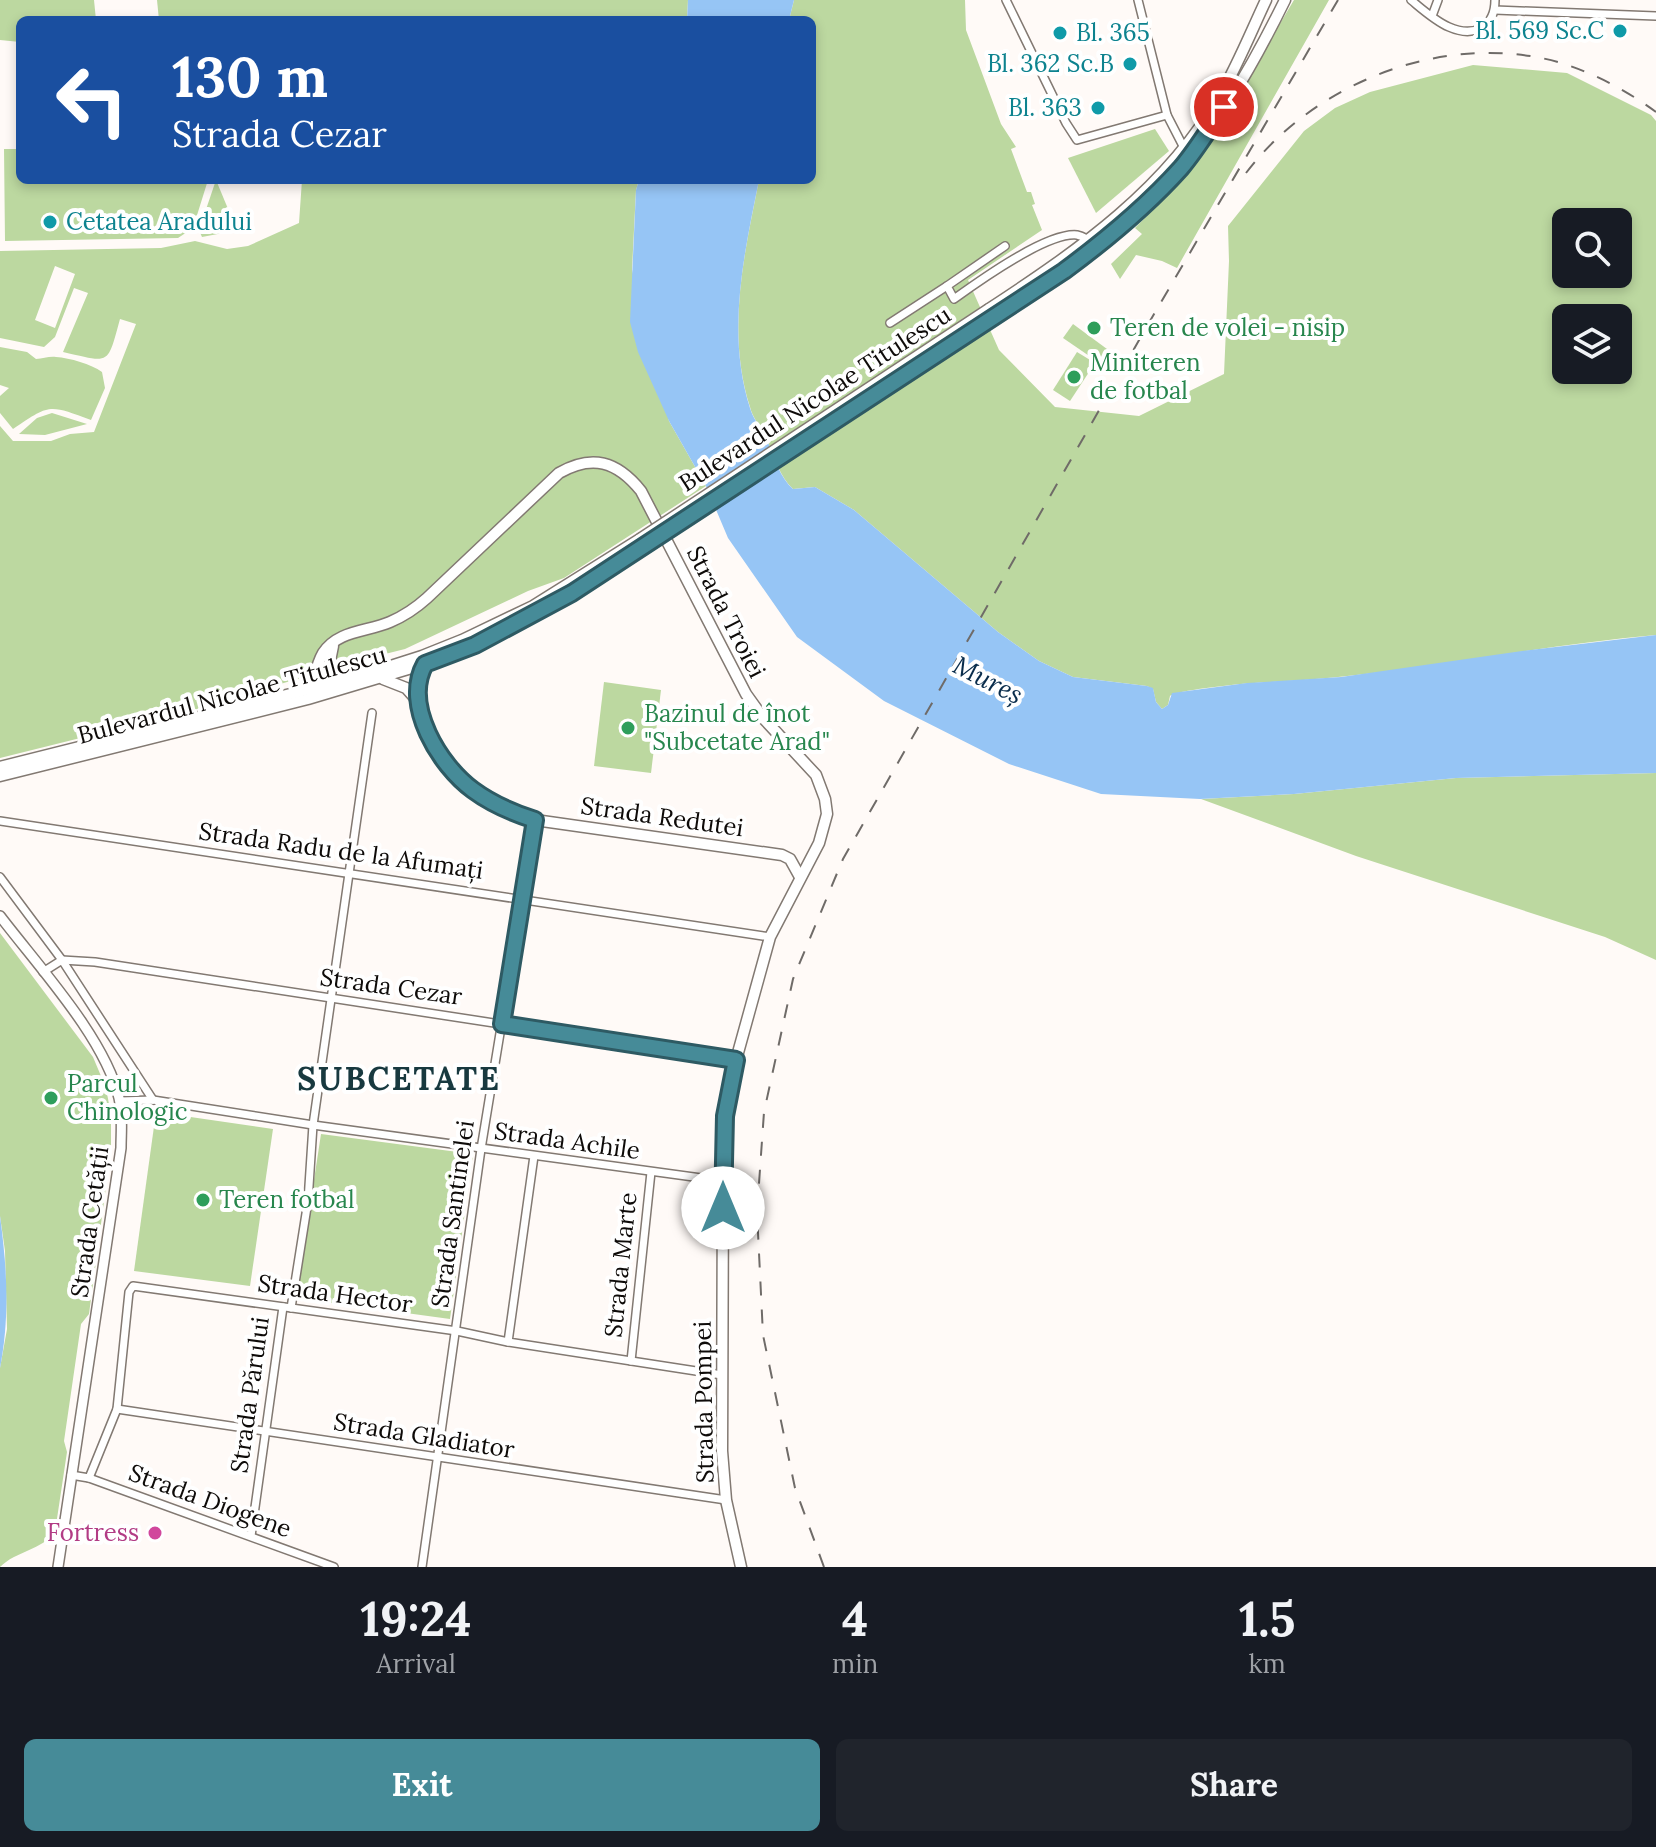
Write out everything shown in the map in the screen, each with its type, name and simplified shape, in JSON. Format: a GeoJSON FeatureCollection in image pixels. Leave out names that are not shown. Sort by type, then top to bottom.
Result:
{"type":"FeatureCollection","features":[{"type":"Feature","properties":{"kind":"main road","name":"Bulevardul Nicolae Titulescu"},"geometry":{"type":"LineString","coordinates":[[992,313],[1089,240],[1155,183],[1221,95],[1266,0]]}},
{"type":"Feature","properties":{"kind":"main road","name":"Bulevardul Nicolae Titulescu"},"geometry":{"type":"LineString","coordinates":[[0,767],[350,679],[449,646],[505,620],[642,542],[1094,249],[1159,191],[1183,165],[1265,41],[1285,0]]}},
{"type":"Feature","properties":{"kind":"main road","name":"Strada Troiei"},"geometry":{"type":"LineString","coordinates":[[336,640],[352,632],[388,623],[419,605],[559,473],[572,466],[596,461],[618,470],[631,479],[650,506],[746,694],[764,719],[816,775],[827,814],[819,843],[770,937],[736,1060],[725,1116],[723,1235]]}},
{"type":"Feature","properties":{"kind":"main road","name":"Bulevardul Nicolae Titulescu"},"geometry":{"type":"LineString","coordinates":[[0,776],[308,699],[425,664],[506,629],[572,593],[642,542]]}},
{"type":"Feature","properties":{"kind":"main road"},"geometry":{"type":"LineString","coordinates":[[336,640],[328,658],[329,666],[335,673],[350,679]]}},
{"type":"Feature","properties":{"kind":"main road"},"geometry":{"type":"LineString","coordinates":[[311,689],[317,665],[336,640]]}},
{"type":"Feature","properties":{"kind":"main road"},"geometry":{"type":"LineString","coordinates":[[418,704],[418,683],[425,664]]}},
{"type":"Feature","properties":{"kind":"main road"},"geometry":{"type":"LineString","coordinates":[[381,678],[406,688],[418,704]]}},
{"type":"Feature","properties":{"kind":"main road","name":"Strada Redutei"},"geometry":{"type":"LineString","coordinates":[[418,704],[437,748],[456,775],[469,788],[499,806],[535,820],[782,855],[790,859],[800,877]]}},
{"type":"Feature","properties":{"kind":"main road","name":"Strada Pompei"},"geometry":{"type":"LineString","coordinates":[[723,1235],[722,1451],[726,1500],[741,1567]]}},
{"type":"Feature","properties":{"kind":"street"},"geometry":{"type":"LineString","coordinates":[[1006,0],[1077,140],[1167,115]]}},
{"type":"Feature","properties":{"kind":"street"},"geometry":{"type":"LineString","coordinates":[[1138,0],[1167,115],[1184,148]]}},
{"type":"Feature","properties":{"kind":"street"},"geometry":{"type":"LineString","coordinates":[[1411,0],[1448,27],[1475,29],[1487,26],[1495,10],[1495,0]]}},
{"type":"Feature","properties":{"kind":"street"},"geometry":{"type":"LineString","coordinates":[[1432,16],[1438,0]]}},
{"type":"Feature","properties":{"kind":"street"},"geometry":{"type":"LineString","coordinates":[[1495,10],[1656,16]]}},
{"type":"Feature","properties":{"kind":"street"},"geometry":{"type":"LineString","coordinates":[[947,286],[954,299],[1025,254],[1054,240],[1077,235],[1089,240]]}},
{"type":"Feature","properties":{"kind":"street"},"geometry":{"type":"LineString","coordinates":[[890,323],[1005,246]]}},
{"type":"Feature","properties":{"kind":"street","name":"Strada Părului"},"geometry":{"type":"LineString","coordinates":[[251,1536],[265,1432],[308,1201],[313,1125],[372,713]]}},
{"type":"Feature","properties":{"kind":"street","name":"Strada Santinelei"},"geometry":{"type":"LineString","coordinates":[[422,1567],[481,1149],[535,820]]}},
{"type":"Feature","properties":{"kind":"street","name":"Strada Radu de la Afumați"},"geometry":{"type":"LineString","coordinates":[[0,821],[770,937]]}},
{"type":"Feature","properties":{"kind":"street"},"geometry":{"type":"LineString","coordinates":[[0,877],[62,960],[153,1100]]}},
{"type":"Feature","properties":{"kind":"street","name":"Strada Cetății"},"geometry":{"type":"LineString","coordinates":[[0,916],[105,1058],[120,1101],[121,1148],[58,1567]]}},
{"type":"Feature","properties":{"kind":"street"},"geometry":{"type":"LineString","coordinates":[[43,972],[62,960]]}},
{"type":"Feature","properties":{"kind":"street","name":"Strada Cezar"},"geometry":{"type":"LineString","coordinates":[[62,960],[95,962],[736,1060]]}},
{"type":"Feature","properties":{"kind":"street","name":"Strada Achile"},"geometry":{"type":"LineString","coordinates":[[120,1101],[153,1100],[723,1181]]}},
{"type":"Feature","properties":{"kind":"street"},"geometry":{"type":"LineString","coordinates":[[508,1342],[534,1156]]}},
{"type":"Feature","properties":{"kind":"street","name":"Strada Marte"},"geometry":{"type":"LineString","coordinates":[[631,1361],[651,1172]]}},
{"type":"Feature","properties":{"kind":"street","name":"Strada Hector"},"geometry":{"type":"LineString","coordinates":[[117,1409],[131,1287],[136,1286],[457,1331],[508,1342],[722,1375]]}},
{"type":"Feature","properties":{"kind":"street"},"geometry":{"type":"LineString","coordinates":[[89,1478],[117,1409]]}},
{"type":"Feature","properties":{"kind":"street","name":"Strada Gladiator"},"geometry":{"type":"LineString","coordinates":[[117,1409],[726,1500]]}},
{"type":"Feature","properties":{"kind":"street","name":"Strada Diogene"},"geometry":{"type":"LineString","coordinates":[[71,1475],[89,1478],[334,1567]]}},
{"type":"Feature","properties":{"kind":"green space"},"geometry":{"type":"Polygon","coordinates":[[[0,0],[94,0],[96,16],[16,16],[16,42],[0,40],[0,0]]]}},
{"type":"Feature","properties":{"kind":"green space"},"geometry":{"type":"Polygon","coordinates":[[[157,0],[688,0],[687,16],[159,16],[157,0]]]}},
{"type":"Feature","properties":{"kind":"green space"},"geometry":{"type":"Polygon","coordinates":[[[794,0],[965,0],[966,30],[1001,124],[1016,147],[1011,149],[1027,192],[1031,192],[1035,204],[1032,205],[1042,230],[968,280],[999,350],[1055,407],[1139,416],[1224,374],[1228,226],[1304,131],[1335,108],[1370,92],[1473,65],[1567,73],[1651,115],[1656,121],[1656,635],[1368,674],[1202,688],[1170,696],[1168,705],[1162,709],[1156,702],[1153,689],[1147,686],[1073,677],[1039,661],[998,632],[854,510],[815,487],[793,489],[788,484],[751,411],[743,379],[738,322],[743,265],[758,184],[816,184],[816,16],[790,16],[794,0]]]}},
{"type":"Feature","properties":{"kind":"green space"},"geometry":{"type":"Polygon","coordinates":[[[1294,0],[1329,0],[1177,268],[1136,255],[1120,279],[1111,264],[1142,234],[1135,228],[1178,184],[1208,144],[1294,0]]]}},
{"type":"Feature","properties":{"kind":"green space"},"geometry":{"type":"Polygon","coordinates":[[[1155,129],[1169,151],[1096,213],[1068,158],[1155,129]]]}},
{"type":"Feature","properties":{"kind":"green space"},"geometry":{"type":"Polygon","coordinates":[[[4,149],[16,149],[16,184],[207,184],[193,228],[178,238],[5,241],[4,149]]]}},
{"type":"Feature","properties":{"kind":"green space"},"geometry":{"type":"Polygon","coordinates":[[[215,184],[218,184],[236,228],[202,237],[199,230],[215,184]]]}},
{"type":"Feature","properties":{"kind":"green space"},"geometry":{"type":"Polygon","coordinates":[[[302,184],[638,184],[632,270],[669,421],[706,486],[564,578],[528,591],[405,649],[201,708],[0,758],[0,426],[13,441],[51,441],[70,434],[94,432],[136,324],[120,319],[112,346],[105,357],[90,358],[63,352],[88,293],[74,288],[55,337],[44,347],[0,338],[0,251],[161,248],[195,241],[227,249],[248,246],[299,223],[302,184]],[[55,266],[35,320],[55,328],[75,274],[55,266]]]}},
{"type":"Feature","properties":{"kind":"green space"},"geometry":{"type":"Polygon","coordinates":[[[1073,324],[1107,349],[1098,362],[1063,338],[1073,324]]]}},
{"type":"Feature","properties":{"kind":"green space"},"geometry":{"type":"Polygon","coordinates":[[[0,347],[27,352],[36,359],[53,357],[74,360],[102,372],[105,388],[91,420],[50,409],[13,429],[0,413],[0,396],[9,388],[0,385],[0,347]]]}},
{"type":"Feature","properties":{"kind":"green space","name":"Miniteren de fotbal"},"geometry":{"type":"Polygon","coordinates":[[[1077,352],[1095,363],[1070,401],[1053,390],[1077,352]]]}},
{"type":"Feature","properties":{"kind":"green space"},"geometry":{"type":"Polygon","coordinates":[[[52,413],[87,424],[45,435],[19,434],[37,418],[52,413]]]}},
{"type":"Feature","properties":{"kind":"green space","name":"Bazinul de înot \"Subcetate Arad\""},"geometry":{"type":"Polygon","coordinates":[[[604,682],[661,690],[651,773],[594,766],[604,682]]]}},
{"type":"Feature","properties":{"kind":"green space"},"geometry":{"type":"Polygon","coordinates":[[[1656,773],[1656,960],[1605,937],[1356,856],[1201,799],[1294,794],[1456,778],[1656,773]]]}},
{"type":"Feature","properties":{"kind":"green space"},"geometry":{"type":"Polygon","coordinates":[[[0,933],[93,1057],[106,1088],[111,1115],[111,1149],[89,1314],[81,1324],[55,1532],[43,1543],[0,1567],[0,1368],[7,1329],[5,1251],[0,1216],[0,933]]]}},
{"type":"Feature","properties":{"kind":"green space","name":"Teren fotbal"},"geometry":{"type":"Polygon","coordinates":[[[156,1112],[273,1129],[250,1286],[134,1271],[156,1112]]]}},
{"type":"Feature","properties":{"kind":"green space"},"geometry":{"type":"Polygon","coordinates":[[[321,1134],[473,1154],[450,1319],[296,1298],[321,1134]]]}},
{"type":"Feature","properties":{"kind":"water"},"geometry":{"type":"Polygon","coordinates":[[[688,0],[794,0],[790,16],[687,16],[688,0]]]}},
{"type":"Feature","properties":{"kind":"water","name":"Mureș"},"geometry":{"type":"Polygon","coordinates":[[[638,184],[758,184],[743,265],[739,351],[751,412],[781,473],[793,489],[815,487],[854,510],[998,632],[1039,661],[1073,677],[1153,688],[1156,702],[1162,709],[1168,705],[1172,693],[1247,683],[1341,677],[1656,635],[1656,773],[1456,778],[1294,794],[1200,799],[1101,794],[1009,764],[884,701],[797,637],[728,538],[706,486],[669,421],[638,352],[630,322],[638,184]]]}},
{"type":"Feature","properties":{"kind":"water"},"geometry":{"type":"Polygon","coordinates":[[[0,1216],[6,1292],[0,1368],[0,1216]]]}},
{"type":"Feature","properties":{"kind":"railway"},"geometry":{"type":"LineString","coordinates":[[824,1567],[795,1488],[763,1335],[757,1212],[764,1112],[793,979],[843,859],[1150,321],[1338,0]]}},
{"type":"Feature","properties":{"kind":"railway"},"geometry":{"type":"LineString","coordinates":[[1246,173],[1275,141],[1308,113],[1345,90],[1386,72],[1428,60],[1471,53],[1515,54],[1558,62],[1609,83],[1656,112]]}},
{"type":"Feature","properties":{"kind":"place","name":"Bl. 569 Sc.C"},"geometry":{"type":"Point","coordinates":[1620,31]}},
{"type":"Feature","properties":{"kind":"place","name":"Bl. 365"},"geometry":{"type":"Point","coordinates":[1060,33]}},
{"type":"Feature","properties":{"kind":"place","name":"Bl. 362 Sc.B"},"geometry":{"type":"Point","coordinates":[1130,64]}},
{"type":"Feature","properties":{"kind":"place","name":"Bl. 363"},"geometry":{"type":"Point","coordinates":[1098,108]}},
{"type":"Feature","properties":{"kind":"place","name":"Cetatea Aradului"},"geometry":{"type":"Point","coordinates":[50,222]}},
{"type":"Feature","properties":{"kind":"place","name":"Teren de volei - nisip"},"geometry":{"type":"Point","coordinates":[1094,328]}},
{"type":"Feature","properties":{"kind":"place","name":"Miniteren de fotbal"},"geometry":{"type":"Point","coordinates":[1074,377]}},
{"type":"Feature","properties":{"kind":"place","name":"Bazinul de înot \"Subcetate Arad\""},"geometry":{"type":"Point","coordinates":[628,728]}},
{"type":"Feature","properties":{"kind":"place","name":"Parcul Chinologic"},"geometry":{"type":"Point","coordinates":[51,1098]}},
{"type":"Feature","properties":{"kind":"place","name":"Teren fotbal"},"geometry":{"type":"Point","coordinates":[203,1200]}},
{"type":"Feature","properties":{"kind":"place","name":"Fortress"},"geometry":{"type":"Point","coordinates":[155,1533]}},
{"type":"Feature","properties":{"kind":"district","name":"SUBCETATE"},"geometry":{"type":"Point","coordinates":[399,1079]}},
{"type":"Feature","properties":{"kind":"route"},"geometry":{"type":"LineString","coordinates":[[723,1208],[725,1116],[736,1060],[502,1024],[535,820],[499,806],[469,788],[456,775],[437,748],[418,704],[418,683],[425,664],[475,645],[572,593],[1064,271],[1118,229],[1159,191],[1183,165],[1224,107]]}}]}
